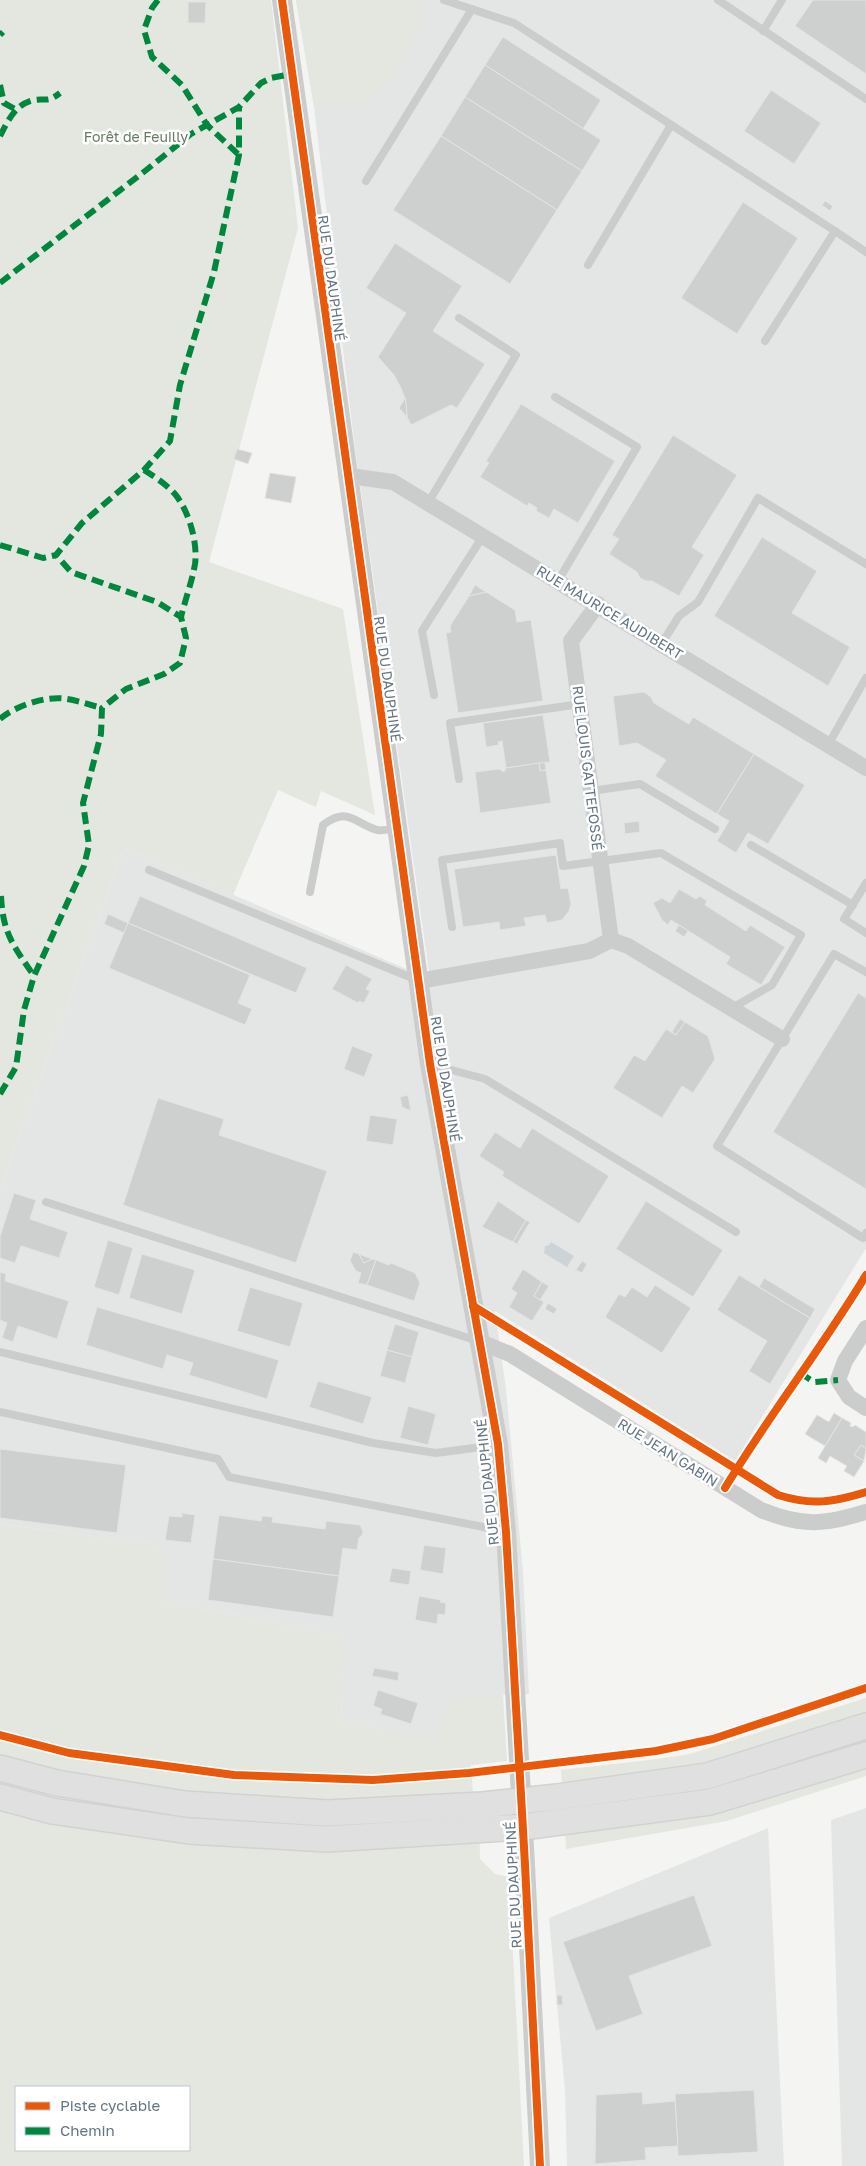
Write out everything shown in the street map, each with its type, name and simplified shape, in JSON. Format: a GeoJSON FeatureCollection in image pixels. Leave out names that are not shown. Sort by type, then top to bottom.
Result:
{"type":"FeatureCollection","features":[{"type":"Feature","properties":{"kind":"main road"},"geometry":{"type":"LineString","coordinates":[[0,1768],[57,1783],[194,1805],[327,1813],[482,1805],[707,1776],[866,1726]]}},
{"type":"Feature","properties":{"kind":"main road"},"geometry":{"type":"LineString","coordinates":[[0,1797],[52,1811],[199,1832],[327,1839],[523,1827],[710,1802],[866,1755]]}},
{"type":"Feature","properties":{"kind":"street","name":"RUE DU DAUPHINÉ"},"geometry":{"type":"LineString","coordinates":[[282,0],[347,479],[430,1064],[498,1444],[506,1532],[540,2166]]}},
{"type":"Feature","properties":{"kind":"street","name":"RUE MAURICE AUDIBERT"},"geometry":{"type":"LineString","coordinates":[[347,479],[357,478],[393,482],[598,604],[866,768]]}},
{"type":"Feature","properties":{"kind":"street","name":"RUE LOUIS GATTEFOSSÉ"},"geometry":{"type":"LineString","coordinates":[[598,604],[571,641],[610,940]]}},
{"type":"Feature","properties":{"kind":"street"},"geometry":{"type":"LineString","coordinates":[[419,980],[589,951],[610,940],[628,946],[782,1039]]}},
{"type":"Feature","properties":{"kind":"street"},"geometry":{"type":"LineString","coordinates":[[866,1328],[845,1361],[838,1380],[849,1397],[866,1408]]}},
{"type":"Feature","properties":{"kind":"street","name":"RUE JEAN GABIN"},"geometry":{"type":"LineString","coordinates":[[480,1342],[510,1354],[761,1510],[780,1518],[800,1523],[834,1522],[866,1512]]}},
{"type":"Feature","properties":{"kind":"lane"},"geometry":{"type":"LineString","coordinates":[[444,0],[514,23],[866,252]]}},
{"type":"Feature","properties":{"kind":"lane"},"geometry":{"type":"LineString","coordinates":[[718,0],[866,99]]}},
{"type":"Feature","properties":{"kind":"lane"},"geometry":{"type":"LineString","coordinates":[[763,31],[782,0]]}},
{"type":"Feature","properties":{"kind":"lane"},"geometry":{"type":"LineString","coordinates":[[366,181],[472,9]]}},
{"type":"Feature","properties":{"kind":"lane"},"geometry":{"type":"LineString","coordinates":[[588,265],[671,125]]}},
{"type":"Feature","properties":{"kind":"lane"},"geometry":{"type":"LineString","coordinates":[[765,341],[835,232]]}},
{"type":"Feature","properties":{"kind":"lane"},"geometry":{"type":"LineString","coordinates":[[428,503],[516,355],[459,318]]}},
{"type":"Feature","properties":{"kind":"lane"},"geometry":{"type":"LineString","coordinates":[[555,397],[637,447],[558,581]]}},
{"type":"Feature","properties":{"kind":"lane"},"geometry":{"type":"LineString","coordinates":[[662,643],[679,616],[698,602],[758,498],[866,564]]}},
{"type":"Feature","properties":{"kind":"lane"},"geometry":{"type":"LineString","coordinates":[[434,695],[422,632],[483,536]]}},
{"type":"Feature","properties":{"kind":"lane"},"geometry":{"type":"LineString","coordinates":[[828,745],[866,678]]}},
{"type":"Feature","properties":{"kind":"lane"},"geometry":{"type":"LineString","coordinates":[[459,779],[450,723],[580,704]]}},
{"type":"Feature","properties":{"kind":"lane"},"geometry":{"type":"LineString","coordinates":[[591,791],[640,784],[714,829]]}},
{"type":"Feature","properties":{"kind":"lane"},"geometry":{"type":"LineString","coordinates":[[310,892],[323,825],[334,817],[348,816],[378,830],[397,828]]}},
{"type":"Feature","properties":{"kind":"lane"},"geometry":{"type":"LineString","coordinates":[[452,926],[442,860],[560,843],[563,866],[661,853],[801,935],[772,985],[732,1008]]}},
{"type":"Feature","properties":{"kind":"lane"},"geometry":{"type":"LineString","coordinates":[[751,845],[853,906]]}},
{"type":"Feature","properties":{"kind":"lane"},"geometry":{"type":"LineString","coordinates":[[149,870],[419,980]]}},
{"type":"Feature","properties":{"kind":"lane"},"geometry":{"type":"LineString","coordinates":[[866,883],[844,920],[866,932]]}},
{"type":"Feature","properties":{"kind":"lane"},"geometry":{"type":"LineString","coordinates":[[866,972],[834,954],[717,1146],[863,1238],[866,1233]]}},
{"type":"Feature","properties":{"kind":"lane"},"geometry":{"type":"LineString","coordinates":[[430,1064],[485,1080],[736,1232]]}},
{"type":"Feature","properties":{"kind":"lane"},"geometry":{"type":"LineString","coordinates":[[46,1202],[480,1342]]}},
{"type":"Feature","properties":{"kind":"lane"},"geometry":{"type":"LineString","coordinates":[[0,1352],[373,1443],[436,1453],[498,1444]]}},
{"type":"Feature","properties":{"kind":"lane"},"geometry":{"type":"LineString","coordinates":[[0,1412],[218,1460],[229,1477],[506,1532]]}},
{"type":"Feature","properties":{"kind":"shaded area"},"geometry":{"type":"Polygon","coordinates":[[[296,0],[866,0],[866,1248],[735,1461],[495,1311],[506,1389],[523,1572],[529,1694],[503,1695],[434,1739],[341,1722],[343,1636],[163,1601],[162,1545],[0,1524],[0,1189],[124,848],[430,979],[355,449],[314,107],[296,0]]]}},
{"type":"Feature","properties":{"kind":"shaded area"},"geometry":{"type":"Polygon","coordinates":[[[551,1242],[574,1256],[567,1267],[544,1253],[545,1246],[551,1242]]]}},
{"type":"Feature","properties":{"kind":"shaded area"},"geometry":{"type":"Polygon","coordinates":[[[866,1808],[866,2166],[842,2166],[831,1820],[866,1808]]]}},
{"type":"Feature","properties":{"kind":"shaded area"},"geometry":{"type":"Polygon","coordinates":[[[768,1828],[784,2166],[567,2166],[565,2091],[549,1918],[768,1828]]]}},
{"type":"Feature","properties":{"kind":"green space","name":"Forêt de Feuilly"},"geometry":{"type":"Polygon","coordinates":[[[0,0],[271,0],[298,228],[209,562],[343,609],[375,815],[321,791],[316,807],[278,790],[233,895],[124,848],[0,1189],[0,0]]]}},
{"type":"Feature","properties":{"kind":"green space"},"geometry":{"type":"Polygon","coordinates":[[[296,0],[419,0],[424,13],[424,25],[414,37],[392,79],[367,103],[314,107],[296,0]]]}},
{"type":"Feature","properties":{"kind":"green space"},"geometry":{"type":"Polygon","coordinates":[[[0,1524],[163,1545],[164,1601],[344,1636],[341,1722],[434,1738],[453,1698],[503,1695],[507,1761],[471,1765],[473,1795],[355,1801],[196,1793],[70,1775],[0,1759],[0,1524]]]}},
{"type":"Feature","properties":{"kind":"green space"},"geometry":{"type":"Polygon","coordinates":[[[866,1698],[866,1776],[727,1821],[566,1849],[561,1770],[690,1754],[866,1698]]]}},
{"type":"Feature","properties":{"kind":"green space"},"geometry":{"type":"Polygon","coordinates":[[[0,1778],[33,1786],[479,1812],[480,1859],[495,1874],[509,1877],[524,2166],[0,2166],[0,1778]]]}},
{"type":"Feature","properties":{"kind":"building"},"geometry":{"type":"Polygon","coordinates":[[[813,0],[866,0],[866,74],[795,26],[813,0]]]}},
{"type":"Feature","properties":{"kind":"building"},"geometry":{"type":"Polygon","coordinates":[[[188,2],[206,2],[205,23],[188,23],[188,2]]]}},
{"type":"Feature","properties":{"kind":"building"},"geometry":{"type":"Polygon","coordinates":[[[503,37],[601,100],[583,129],[485,65],[503,37]]]}},
{"type":"Feature","properties":{"kind":"building"},"geometry":{"type":"Polygon","coordinates":[[[485,65],[601,140],[582,171],[465,97],[485,65]]]}},
{"type":"Feature","properties":{"kind":"building"},"geometry":{"type":"Polygon","coordinates":[[[771,90],[821,123],[794,164],[744,131],[771,90]]]}},
{"type":"Feature","properties":{"kind":"building"},"geometry":{"type":"Polygon","coordinates":[[[465,97],[582,171],[557,210],[441,136],[465,97]]]}},
{"type":"Feature","properties":{"kind":"building"},"geometry":{"type":"Polygon","coordinates":[[[441,136],[557,210],[510,284],[393,210],[441,136]]]}},
{"type":"Feature","properties":{"kind":"building"},"geometry":{"type":"Polygon","coordinates":[[[825,201],[833,206],[830,211],[822,205],[825,201]]]}},
{"type":"Feature","properties":{"kind":"building"},"geometry":{"type":"Polygon","coordinates":[[[743,202],[798,238],[737,334],[681,298],[743,202]]]}},
{"type":"Feature","properties":{"kind":"building"},"geometry":{"type":"Polygon","coordinates":[[[395,243],[462,286],[433,331],[485,364],[457,408],[451,405],[411,425],[407,417],[405,398],[400,386],[394,375],[378,357],[406,313],[366,288],[395,243]]]}},
{"type":"Feature","properties":{"kind":"building"},"geometry":{"type":"Polygon","coordinates":[[[405,398],[406,403],[407,417],[399,408],[405,398]]]}},
{"type":"Feature","properties":{"kind":"building"},"geometry":{"type":"Polygon","coordinates":[[[521,404],[615,461],[578,523],[554,509],[549,518],[536,511],[537,508],[529,503],[527,506],[480,477],[489,463],[486,461],[521,404]]]}},
{"type":"Feature","properties":{"kind":"building"},"geometry":{"type":"Polygon","coordinates":[[[673,435],[737,475],[692,547],[704,555],[679,596],[652,581],[640,578],[637,572],[609,554],[619,539],[612,535],[673,435]]]}},
{"type":"Feature","properties":{"kind":"building"},"geometry":{"type":"Polygon","coordinates":[[[237,449],[252,453],[248,464],[234,459],[237,449]]]}},
{"type":"Feature","properties":{"kind":"building"},"geometry":{"type":"Polygon","coordinates":[[[270,473],[296,477],[291,503],[265,498],[270,473]]]}},
{"type":"Feature","properties":{"kind":"building"},"geometry":{"type":"Polygon","coordinates":[[[762,537],[817,571],[792,613],[850,647],[828,686],[714,616],[762,537]]]}},
{"type":"Feature","properties":{"kind":"building"},"geometry":{"type":"Polygon","coordinates":[[[475,585],[486,592],[469,596],[475,585]]]}},
{"type":"Feature","properties":{"kind":"building"},"geometry":{"type":"Polygon","coordinates":[[[486,592],[515,610],[517,622],[531,620],[543,701],[458,713],[446,633],[451,632],[450,626],[469,596],[486,592]]]}},
{"type":"Feature","properties":{"kind":"building"},"geometry":{"type":"Polygon","coordinates":[[[644,692],[651,697],[654,703],[689,724],[693,717],[754,754],[717,814],[655,776],[666,760],[637,743],[619,746],[613,696],[644,692]]]}},
{"type":"Feature","properties":{"kind":"building"},"geometry":{"type":"Polygon","coordinates":[[[543,715],[550,762],[506,768],[502,741],[498,742],[499,745],[486,747],[483,723],[543,715]]]}},
{"type":"Feature","properties":{"kind":"building"},"geometry":{"type":"Polygon","coordinates":[[[754,754],[805,785],[768,844],[748,833],[736,853],[717,841],[729,821],[717,814],[754,754]]]}},
{"type":"Feature","properties":{"kind":"building"},"geometry":{"type":"Polygon","coordinates":[[[545,762],[546,770],[540,771],[539,763],[545,762]]]}},
{"type":"Feature","properties":{"kind":"building"},"geometry":{"type":"Polygon","coordinates":[[[539,763],[540,771],[546,770],[551,803],[480,813],[475,772],[499,769],[504,772],[506,768],[539,763]]]}},
{"type":"Feature","properties":{"kind":"building"},"geometry":{"type":"Polygon","coordinates":[[[639,821],[640,832],[625,834],[624,823],[639,821]]]}},
{"type":"Feature","properties":{"kind":"building"},"geometry":{"type":"Polygon","coordinates":[[[556,855],[561,889],[568,888],[571,904],[569,911],[562,920],[547,923],[545,915],[524,918],[526,926],[500,930],[499,922],[463,927],[454,869],[556,855]]]}},
{"type":"Feature","properties":{"kind":"building"},"geometry":{"type":"Polygon","coordinates":[[[679,889],[696,899],[700,896],[707,901],[705,905],[746,931],[750,925],[785,947],[761,985],[726,964],[730,957],[671,920],[668,925],[662,920],[653,903],[662,898],[670,903],[679,889]]]}},
{"type":"Feature","properties":{"kind":"building"},"geometry":{"type":"Polygon","coordinates":[[[140,896],[307,968],[296,993],[128,923],[140,896]]]}},
{"type":"Feature","properties":{"kind":"building"},"geometry":{"type":"Polygon","coordinates":[[[108,914],[128,923],[124,933],[104,924],[108,914]]]}},
{"type":"Feature","properties":{"kind":"building"},"geometry":{"type":"Polygon","coordinates":[[[128,923],[250,975],[238,1003],[252,1009],[245,1025],[109,968],[128,923]]]}},
{"type":"Feature","properties":{"kind":"building"},"geometry":{"type":"Polygon","coordinates":[[[679,925],[688,931],[684,937],[675,931],[679,925]]]}},
{"type":"Feature","properties":{"kind":"building"},"geometry":{"type":"Polygon","coordinates":[[[346,965],[372,979],[366,989],[370,991],[364,1003],[359,1001],[358,1003],[332,989],[346,965]]]}},
{"type":"Feature","properties":{"kind":"building"},"geometry":{"type":"Polygon","coordinates":[[[858,993],[866,998],[866,1189],[773,1132],[858,993]]]}},
{"type":"Feature","properties":{"kind":"building"},"geometry":{"type":"Polygon","coordinates":[[[680,1019],[685,1022],[676,1035],[672,1032],[680,1019]]]}},
{"type":"Feature","properties":{"kind":"building"},"geometry":{"type":"Polygon","coordinates":[[[685,1022],[708,1036],[715,1059],[693,1093],[682,1086],[662,1118],[613,1088],[634,1055],[645,1061],[666,1029],[676,1035],[685,1022]]]}},
{"type":"Feature","properties":{"kind":"building"},"geometry":{"type":"Polygon","coordinates":[[[352,1046],[373,1054],[364,1077],[344,1069],[352,1046]]]}},
{"type":"Feature","properties":{"kind":"building"},"geometry":{"type":"Polygon","coordinates":[[[408,1095],[411,1111],[402,1107],[400,1097],[408,1095]]]}},
{"type":"Feature","properties":{"kind":"building"},"geometry":{"type":"Polygon","coordinates":[[[158,1098],[224,1119],[219,1135],[327,1171],[296,1263],[123,1205],[158,1098]]]}},
{"type":"Feature","properties":{"kind":"building"},"geometry":{"type":"Polygon","coordinates":[[[370,1115],[397,1119],[393,1145],[366,1141],[370,1115]]]}},
{"type":"Feature","properties":{"kind":"building"},"geometry":{"type":"Polygon","coordinates":[[[532,1128],[609,1176],[579,1224],[502,1176],[504,1172],[479,1156],[495,1132],[520,1148],[532,1128]]]}},
{"type":"Feature","properties":{"kind":"building"},"geometry":{"type":"Polygon","coordinates":[[[14,1193],[36,1200],[30,1219],[68,1232],[59,1258],[21,1246],[15,1263],[0,1258],[0,1236],[14,1193]]]}},
{"type":"Feature","properties":{"kind":"building"},"geometry":{"type":"Polygon","coordinates":[[[498,1201],[526,1220],[513,1242],[482,1227],[498,1201]]]}},
{"type":"Feature","properties":{"kind":"building"},"geometry":{"type":"Polygon","coordinates":[[[646,1201],[723,1250],[693,1297],[616,1249],[646,1201]]]}},
{"type":"Feature","properties":{"kind":"building"},"geometry":{"type":"Polygon","coordinates":[[[526,1220],[530,1222],[517,1244],[513,1242],[526,1220]]]}},
{"type":"Feature","properties":{"kind":"building"},"geometry":{"type":"Polygon","coordinates":[[[108,1240],[133,1248],[119,1295],[94,1287],[108,1240]]]}},
{"type":"Feature","properties":{"kind":"building"},"geometry":{"type":"Polygon","coordinates":[[[353,1252],[359,1254],[364,1263],[372,1259],[376,1260],[367,1285],[358,1283],[361,1273],[356,1271],[350,1261],[353,1252]]]}},
{"type":"Feature","properties":{"kind":"building"},"geometry":{"type":"Polygon","coordinates":[[[142,1254],[195,1270],[182,1314],[129,1298],[142,1254]]]}},
{"type":"Feature","properties":{"kind":"building"},"geometry":{"type":"Polygon","coordinates":[[[359,1254],[372,1259],[364,1263],[359,1254]]]}},
{"type":"Feature","properties":{"kind":"building"},"geometry":{"type":"Polygon","coordinates":[[[376,1260],[389,1265],[391,1263],[415,1273],[420,1283],[414,1301],[367,1285],[376,1260]]]}},
{"type":"Feature","properties":{"kind":"building"},"geometry":{"type":"Polygon","coordinates":[[[582,1261],[587,1264],[582,1273],[576,1270],[582,1261]]]}},
{"type":"Feature","properties":{"kind":"building"},"geometry":{"type":"Polygon","coordinates":[[[523,1269],[542,1282],[534,1296],[544,1302],[532,1321],[509,1307],[517,1293],[511,1289],[523,1269]]]}},
{"type":"Feature","properties":{"kind":"building"},"geometry":{"type":"Polygon","coordinates":[[[0,1272],[6,1274],[5,1281],[69,1301],[57,1339],[18,1326],[13,1342],[2,1338],[7,1323],[0,1320],[0,1272]]]}},
{"type":"Feature","properties":{"kind":"building"},"geometry":{"type":"Polygon","coordinates":[[[739,1275],[810,1318],[770,1384],[749,1371],[767,1341],[717,1310],[739,1275]]]}},
{"type":"Feature","properties":{"kind":"building"},"geometry":{"type":"Polygon","coordinates":[[[764,1278],[815,1309],[810,1318],[759,1287],[764,1278]]]}},
{"type":"Feature","properties":{"kind":"building"},"geometry":{"type":"Polygon","coordinates":[[[542,1282],[549,1286],[540,1300],[534,1296],[542,1282]]]}},
{"type":"Feature","properties":{"kind":"building"},"geometry":{"type":"Polygon","coordinates":[[[655,1285],[691,1308],[662,1353],[605,1317],[619,1294],[625,1297],[632,1287],[647,1297],[655,1285]]]}},
{"type":"Feature","properties":{"kind":"building"},"geometry":{"type":"Polygon","coordinates":[[[250,1287],[303,1303],[290,1347],[237,1331],[250,1287]]]}},
{"type":"Feature","properties":{"kind":"building"},"geometry":{"type":"Polygon","coordinates":[[[548,1303],[557,1309],[554,1314],[545,1309],[548,1303]]]}},
{"type":"Feature","properties":{"kind":"building"},"geometry":{"type":"Polygon","coordinates":[[[97,1307],[279,1360],[267,1399],[189,1375],[193,1363],[167,1355],[163,1369],[86,1345],[97,1307]]]}},
{"type":"Feature","properties":{"kind":"building"},"geometry":{"type":"Polygon","coordinates":[[[395,1324],[419,1332],[412,1357],[387,1350],[395,1324]]]}},
{"type":"Feature","properties":{"kind":"building"},"geometry":{"type":"Polygon","coordinates":[[[387,1350],[412,1357],[405,1383],[380,1376],[387,1350]]]}},
{"type":"Feature","properties":{"kind":"building"},"geometry":{"type":"Polygon","coordinates":[[[318,1381],[372,1397],[363,1424],[309,1407],[318,1381]]]}},
{"type":"Feature","properties":{"kind":"building"},"geometry":{"type":"Polygon","coordinates":[[[408,1406],[436,1414],[428,1445],[400,1438],[408,1406]]]}},
{"type":"Feature","properties":{"kind":"building"},"geometry":{"type":"Polygon","coordinates":[[[834,1413],[842,1418],[825,1446],[805,1434],[817,1415],[829,1422],[834,1413]]]}},
{"type":"Feature","properties":{"kind":"building"},"geometry":{"type":"Polygon","coordinates":[[[842,1418],[851,1423],[850,1426],[853,1427],[855,1425],[866,1432],[866,1449],[861,1445],[854,1455],[864,1461],[854,1477],[844,1471],[847,1466],[830,1456],[826,1463],[818,1458],[842,1418]]]}},
{"type":"Feature","properties":{"kind":"building"},"geometry":{"type":"Polygon","coordinates":[[[861,1445],[866,1449],[864,1461],[854,1455],[861,1445]]]}},
{"type":"Feature","properties":{"kind":"building"},"geometry":{"type":"Polygon","coordinates":[[[0,1449],[126,1465],[117,1533],[0,1518],[0,1449]]]}},
{"type":"Feature","properties":{"kind":"building"},"geometry":{"type":"Polygon","coordinates":[[[182,1513],[195,1515],[191,1543],[165,1540],[169,1516],[182,1517],[182,1513]]]}},
{"type":"Feature","properties":{"kind":"building"},"geometry":{"type":"Polygon","coordinates":[[[219,1515],[261,1521],[262,1516],[273,1517],[272,1522],[325,1529],[326,1521],[360,1525],[363,1531],[359,1538],[357,1550],[343,1548],[339,1576],[213,1559],[219,1515]]]}},
{"type":"Feature","properties":{"kind":"building"},"geometry":{"type":"Polygon","coordinates":[[[424,1545],[446,1548],[443,1574],[420,1570],[424,1545]]]}},
{"type":"Feature","properties":{"kind":"building"},"geometry":{"type":"Polygon","coordinates":[[[213,1559],[339,1576],[333,1617],[208,1600],[213,1559]]]}},
{"type":"Feature","properties":{"kind":"building"},"geometry":{"type":"Polygon","coordinates":[[[392,1568],[411,1571],[409,1585],[389,1582],[392,1568]]]}},
{"type":"Feature","properties":{"kind":"building"},"geometry":{"type":"Polygon","coordinates":[[[419,1596],[441,1600],[440,1602],[446,1603],[445,1615],[438,1614],[437,1624],[415,1620],[419,1596]]]}},
{"type":"Feature","properties":{"kind":"building"},"geometry":{"type":"Polygon","coordinates":[[[374,1668],[399,1672],[398,1681],[372,1676],[374,1668]]]}},
{"type":"Feature","properties":{"kind":"building"},"geometry":{"type":"Polygon","coordinates":[[[378,1690],[418,1703],[411,1724],[380,1714],[382,1709],[373,1706],[378,1690]]]}},
{"type":"Feature","properties":{"kind":"building"},"geometry":{"type":"Polygon","coordinates":[[[694,1895],[712,1946],[629,1976],[643,2014],[596,2031],[563,1942],[694,1895]]]}},
{"type":"Feature","properties":{"kind":"building"},"geometry":{"type":"Polygon","coordinates":[[[557,1995],[562,1995],[563,2005],[557,2005],[557,1995]]]}},
{"type":"Feature","properties":{"kind":"building"},"geometry":{"type":"Polygon","coordinates":[[[754,2090],[758,2152],[678,2156],[675,2094],[754,2090]]]}},
{"type":"Feature","properties":{"kind":"building"},"geometry":{"type":"Polygon","coordinates":[[[642,2092],[643,2104],[675,2101],[678,2146],[645,2148],[646,2160],[595,2164],[596,2095],[642,2092]]]}},
{"type":"Feature","properties":{"kind":"marked path"},"geometry":{"type":"LineString","coordinates":[[158,0],[152,8],[144,30],[152,57],[182,85],[207,125],[239,155]]}},
{"type":"Feature","properties":{"kind":"marked path"},"geometry":{"type":"LineString","coordinates":[[0,35],[3,32]]}},
{"type":"Feature","properties":{"kind":"marked path"},"geometry":{"type":"LineString","coordinates":[[0,283],[191,134],[239,107],[261,83],[271,78],[291,74]]}},
{"type":"Feature","properties":{"kind":"marked path"},"geometry":{"type":"LineString","coordinates":[[0,85],[4,103],[15,109]]}},
{"type":"Feature","properties":{"kind":"marked path"},"geometry":{"type":"LineString","coordinates":[[0,136],[13,114],[22,105],[34,100],[50,99],[60,93]]}},
{"type":"Feature","properties":{"kind":"marked path"},"geometry":{"type":"LineString","coordinates":[[0,545],[43,558],[56,555],[82,523],[144,470],[170,441],[180,385],[214,272],[239,155],[239,107]]}},
{"type":"Feature","properties":{"kind":"marked path"},"geometry":{"type":"LineString","coordinates":[[144,470],[175,494],[188,518],[194,537],[195,564],[181,617]]}},
{"type":"Feature","properties":{"kind":"marked path"},"geometry":{"type":"LineString","coordinates":[[0,1094],[16,1067],[24,1010],[34,976],[84,866],[89,845],[83,803],[101,734],[102,708],[126,689],[164,674],[180,663],[186,638],[181,617],[157,602],[71,572],[56,555]]}},
{"type":"Feature","properties":{"kind":"marked path"},"geometry":{"type":"LineString","coordinates":[[0,719],[23,706],[41,700],[59,698],[102,708]]}},
{"type":"Feature","properties":{"kind":"marked path"},"geometry":{"type":"LineString","coordinates":[[1,896],[4,920],[10,939],[34,976]]}},
{"type":"Feature","properties":{"kind":"marked path"},"geometry":{"type":"LineString","coordinates":[[800,1373],[814,1382],[838,1380]]}},
{"type":"Feature","properties":{"kind":"cycle path"},"geometry":{"type":"LineString","coordinates":[[282,0],[430,1064],[498,1444],[506,1532],[540,2166]]}},
{"type":"Feature","properties":{"kind":"cycle path"},"geometry":{"type":"LineString","coordinates":[[725,1488],[866,1275]]}},
{"type":"Feature","properties":{"kind":"cycle path"},"geometry":{"type":"LineString","coordinates":[[473,1306],[778,1495],[812,1502],[843,1498],[866,1492]]}},
{"type":"Feature","properties":{"kind":"cycle path"},"geometry":{"type":"LineString","coordinates":[[0,1735],[69,1753],[234,1775],[373,1780],[469,1773],[656,1751],[713,1739],[866,1688]]}}]}
